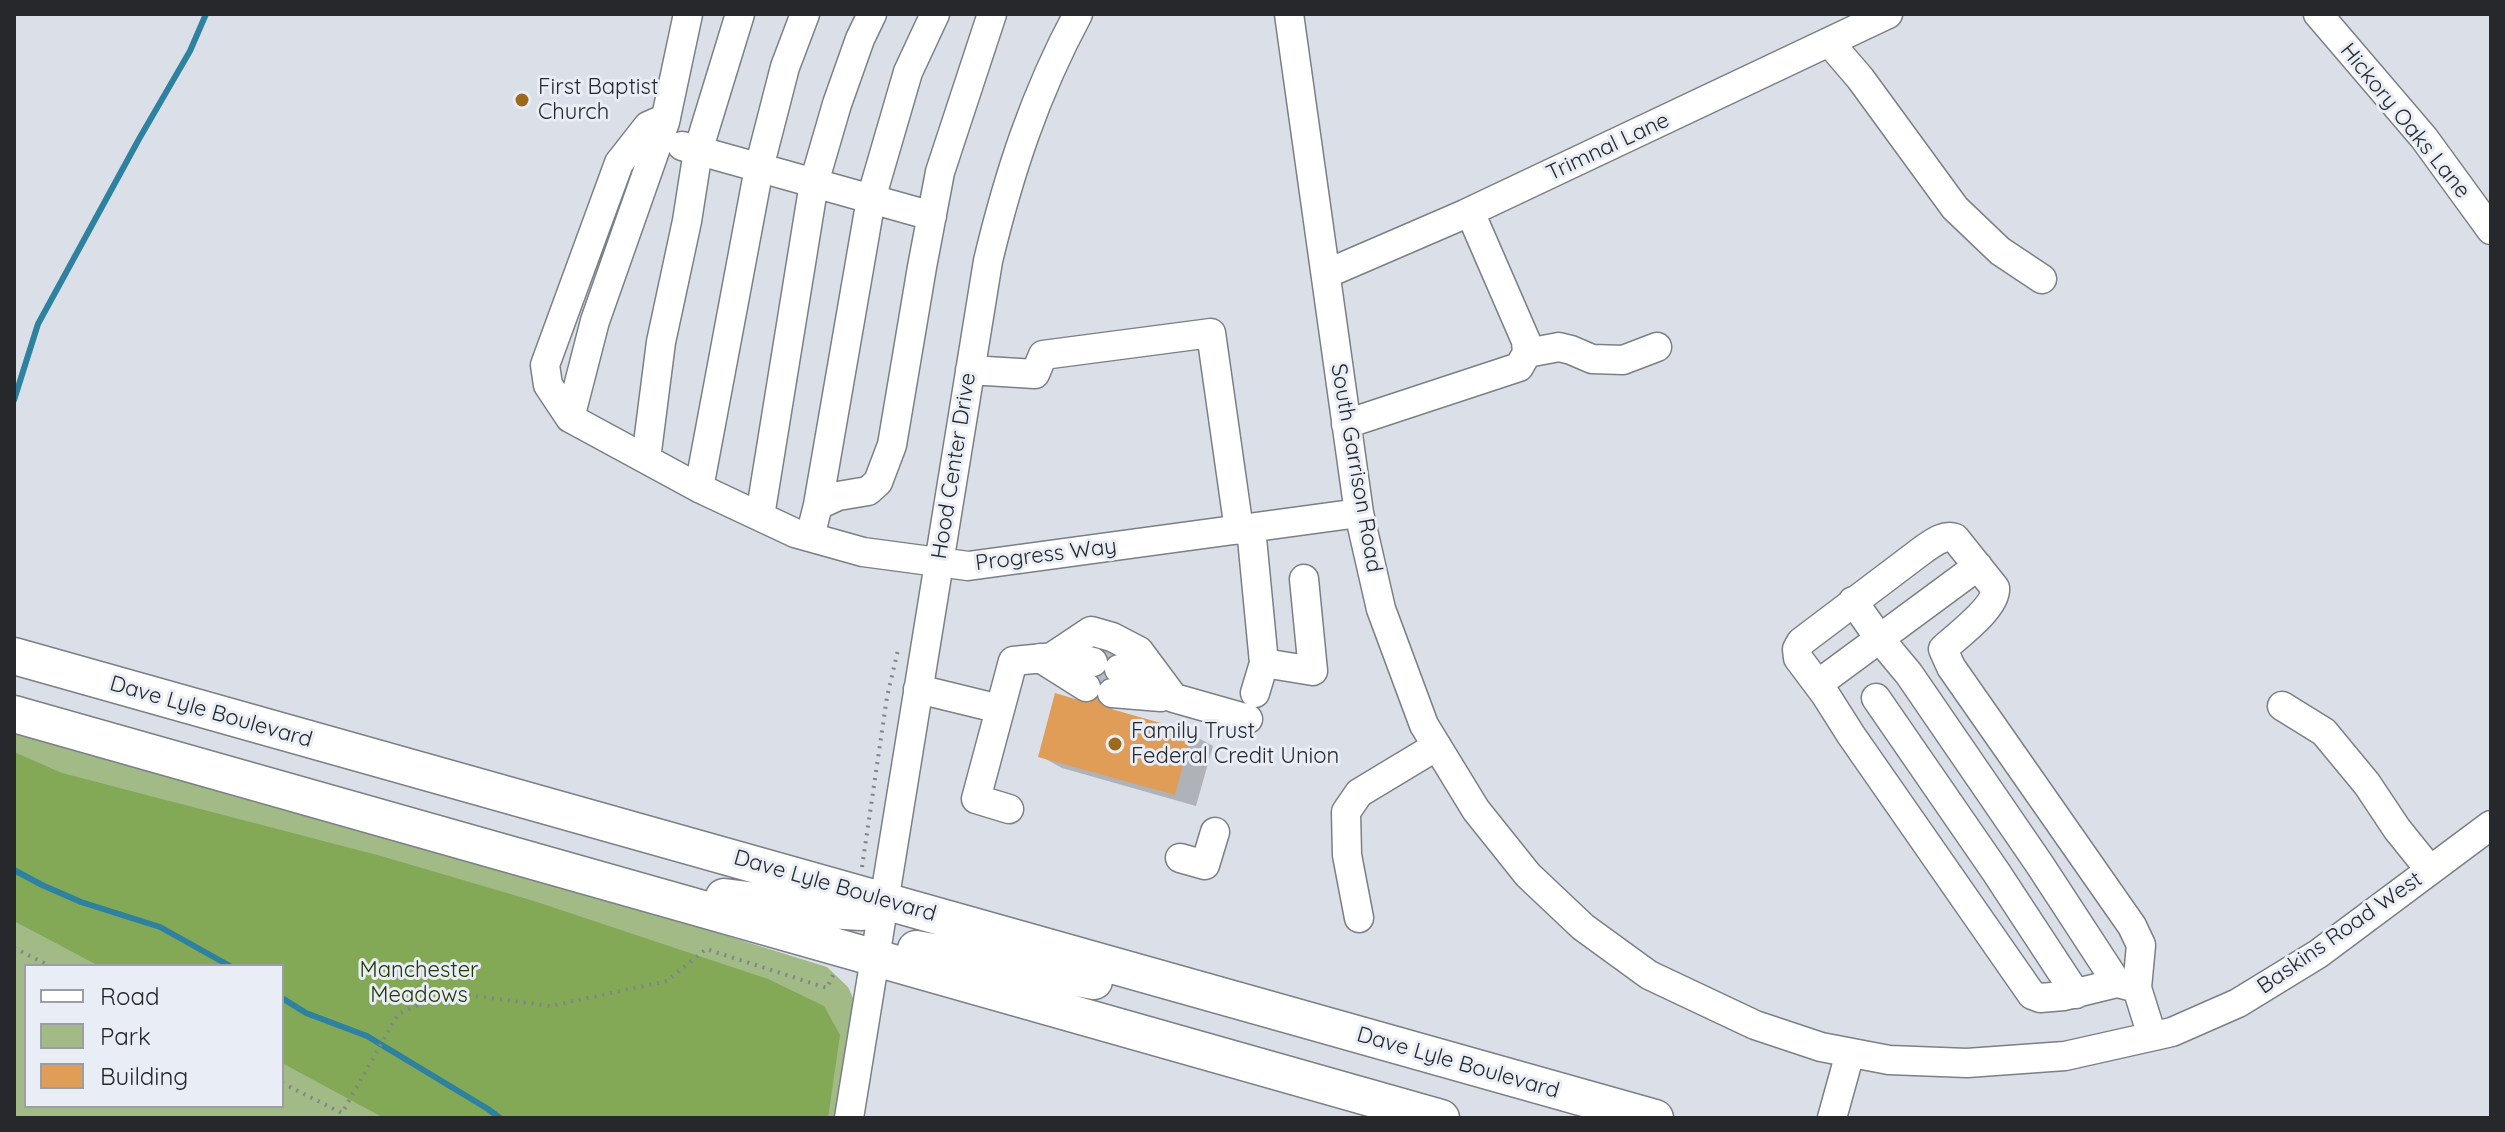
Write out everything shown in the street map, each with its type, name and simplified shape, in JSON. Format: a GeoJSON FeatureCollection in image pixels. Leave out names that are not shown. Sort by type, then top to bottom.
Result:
{"type":"FeatureCollection","features":[{"type":"Feature","properties":{"kind":"main road","name":"Dave Lyle Boulevard"},"geometry":{"type":"LineString","coordinates":[[14,656],[1441,1118]]}},
{"type":"Feature","properties":{"kind":"main road","name":"Dave Lyle Boulevard"},"geometry":{"type":"LineString","coordinates":[[14,714],[607,882],[1292,1016],[1655,1118]]}},
{"type":"Feature","properties":{"kind":"main road"},"geometry":{"type":"LineString","coordinates":[[607,882],[862,912],[870,935],[882,951],[904,947],[1292,1016]]}},
{"type":"Feature","properties":{"kind":"street"},"geometry":{"type":"LineString","coordinates":[[570,418],[595,321],[662,129],[688,14]]}},
{"type":"Feature","properties":{"kind":"street"},"geometry":{"type":"LineString","coordinates":[[646,459],[661,342],[687,221],[698,151],[740,14]]}},
{"type":"Feature","properties":{"kind":"street"},"geometry":{"type":"LineString","coordinates":[[699,488],[759,168],[785,67],[805,14]]}},
{"type":"Feature","properties":{"kind":"street"},"geometry":{"type":"LineString","coordinates":[[760,516],[814,183],[837,104],[872,14]]}},
{"type":"Feature","properties":{"kind":"street"},"geometry":{"type":"LineString","coordinates":[[810,537],[871,199],[908,72],[935,14]]}},
{"type":"Feature","properties":{"kind":"street"},"geometry":{"type":"LineString","coordinates":[[818,505],[838,496],[868,491],[878,482],[892,445],[940,172],[992,14]]}},
{"type":"Feature","properties":{"kind":"street","name":"Hood Center Drive"},"geometry":{"type":"LineString","coordinates":[[849,1118],[870,935],[918,689],[988,261],[1005,189],[1028,119],[1078,14]]}},
{"type":"Feature","properties":{"kind":"street","name":"South Garrison Road"},"geometry":{"type":"LineString","coordinates":[[1289,14],[1359,513],[1381,609],[1424,725],[1476,810],[1528,875],[1583,927],[1649,975],[1720,1011],[1821,1047],[1850,1053]]}},
{"type":"Feature","properties":{"kind":"street","name":"Trimnal Lane"},"geometry":{"type":"LineString","coordinates":[[1326,274],[1470,212],[1888,14]]}},
{"type":"Feature","properties":{"kind":"street","name":"Hickory Oaks Lane"},"geometry":{"type":"LineString","coordinates":[[2318,14],[2424,138],[2491,230]]}},
{"type":"Feature","properties":{"kind":"street"},"geometry":{"type":"LineString","coordinates":[[1829,42],[1868,89],[1955,208],[2000,251],[2042,279]]}},
{"type":"Feature","properties":{"kind":"street"},"geometry":{"type":"LineString","coordinates":[[570,418],[548,385],[545,365],[619,163],[648,126],[662,129],[698,151],[932,216]]}},
{"type":"Feature","properties":{"kind":"street"},"geometry":{"type":"LineString","coordinates":[[1346,424],[1519,367],[1527,353],[1526,341],[1470,212]]}},
{"type":"Feature","properties":{"kind":"street"},"geometry":{"type":"LineString","coordinates":[[970,370],[1035,374],[1043,355],[1211,333],[1245,529],[1264,663],[1252,706],[1174,698],[1065,656],[1013,661],[976,799],[1009,809]]}},
{"type":"Feature","properties":{"kind":"street"},"geometry":{"type":"LineString","coordinates":[[1527,353],[1559,347],[1592,359],[1623,360],[1657,347]]}},
{"type":"Feature","properties":{"kind":"street","name":"Progress Way"},"geometry":{"type":"LineString","coordinates":[[570,418],[699,488],[795,533],[863,552],[968,566],[1359,513]]}},
{"type":"Feature","properties":{"kind":"street"},"geometry":{"type":"LineString","coordinates":[[1843,722],[1943,649],[1989,606],[1996,595],[1995,588],[1955,538],[1943,538],[1924,549],[1853,601],[1801,642],[1797,649],[1798,658],[2032,995],[2040,998],[2127,985]]}},
{"type":"Feature","properties":{"kind":"street"},"geometry":{"type":"LineString","coordinates":[[1818,684],[1978,566]]}},
{"type":"Feature","properties":{"kind":"street"},"geometry":{"type":"LineString","coordinates":[[1264,663],[1313,671],[1304,579]]}},
{"type":"Feature","properties":{"kind":"street"},"geometry":{"type":"LineString","coordinates":[[1853,601],[1909,674],[2127,985],[2152,1036]]}},
{"type":"Feature","properties":{"kind":"street"},"geometry":{"type":"LineString","coordinates":[[1046,658],[1091,631],[1112,637],[1139,651],[1174,698]]}},
{"type":"Feature","properties":{"kind":"street"},"geometry":{"type":"LineString","coordinates":[[1943,649],[1951,667],[2132,926],[2141,945],[2127,985]]}},
{"type":"Feature","properties":{"kind":"street"},"geometry":{"type":"LineString","coordinates":[[918,689],[1000,709]]}},
{"type":"Feature","properties":{"kind":"street"},"geometry":{"type":"LineString","coordinates":[[1876,698],[2076,994]]}},
{"type":"Feature","properties":{"kind":"street"},"geometry":{"type":"LineString","coordinates":[[2282,706],[2324,732],[2367,784],[2430,870]]}},
{"type":"Feature","properties":{"kind":"street"},"geometry":{"type":"LineString","coordinates":[[1359,918],[1347,855],[1346,812],[1359,793],[1437,746]]}},
{"type":"Feature","properties":{"kind":"street","name":"Baskins Road West"},"geometry":{"type":"LineString","coordinates":[[1850,1053],[1889,1060],[1967,1063],[2065,1056],[2172,1032],[2238,1003],[2318,954],[2491,825]]}},
{"type":"Feature","properties":{"kind":"street"},"geometry":{"type":"LineString","coordinates":[[1180,858],[1205,865],[1215,832]]}},
{"type":"Feature","properties":{"kind":"street"},"geometry":{"type":"LineString","coordinates":[[1832,1118],[1850,1053]]}},
{"type":"Feature","properties":{"kind":"path"},"geometry":{"type":"LineString","coordinates":[[342,1113],[398,1014],[446,992],[550,1006],[667,981],[706,949],[827,988],[840,960],[870,935]]}},
{"type":"Feature","properties":{"kind":"path"},"geometry":{"type":"LineString","coordinates":[[14,948],[46,964]]}},
{"type":"Feature","properties":{"kind":"path"},"geometry":{"type":"LineString","coordinates":[[284,1084],[350,1118]]}},
{"type":"Feature","properties":{"kind":"green space","name":"Manchester Meadows"},"geometry":{"type":"Polygon","coordinates":[[[14,724],[367,824],[827,967],[848,987],[861,1015],[843,1118],[14,1118],[14,724]]]}},
{"type":"Feature","properties":{"kind":"green space","name":"Manchester Meadows"},"geometry":{"type":"Polygon","coordinates":[[[14,752],[62,773],[381,856],[534,901],[768,979],[824,1006],[840,1035],[828,1118],[384,1118],[284,1064],[284,964],[95,964],[14,921],[14,752]]]}},
{"type":"Feature","properties":{"kind":"building","name":"Family Trust Federal Credit Union"},"geometry":{"type":"Polygon","coordinates":[[[1099,641],[1125,648],[1108,708],[1192,732],[1175,795],[1038,757],[1055,693],[1082,701],[1099,641]]]}},
{"type":"Feature","properties":{"kind":"waterway"},"geometry":{"type":"LineString","coordinates":[[14,400],[38,324],[190,51],[206,14]]}},
{"type":"Feature","properties":{"kind":"waterway"},"geometry":{"type":"LineString","coordinates":[[14,870],[81,902],[160,927],[226,964]]}},
{"type":"Feature","properties":{"kind":"waterway"},"geometry":{"type":"LineString","coordinates":[[284,999],[306,1013],[367,1036],[500,1118]]}},
{"type":"Feature","properties":{"kind":"tunnel"},"geometry":{"type":"LineString","coordinates":[[1096,649],[1122,658]]}},
{"type":"Feature","properties":{"kind":"tunnel"},"geometry":{"type":"LineString","coordinates":[[1089,675],[1116,681]]}},
{"type":"Feature","properties":{"kind":"place","name":"First Baptist Church"},"geometry":{"type":"Point","coordinates":[522,100]}},
{"type":"Feature","properties":{"kind":"place","name":"Family Trust Federal Credit Union"},"geometry":{"type":"Point","coordinates":[1115,744]}}]}
